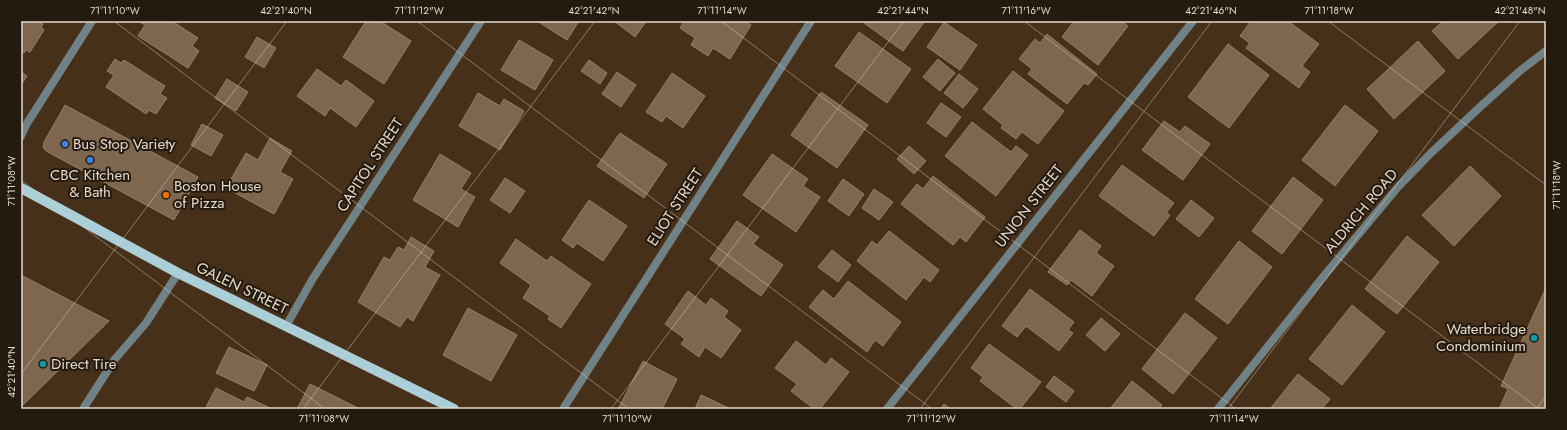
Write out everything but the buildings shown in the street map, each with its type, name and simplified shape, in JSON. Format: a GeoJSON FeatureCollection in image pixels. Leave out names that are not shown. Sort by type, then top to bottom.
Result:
{"type":"FeatureCollection","features":[{"type":"Feature","properties":{"kind":"main road","name":"GALEN STREET"},"geometry":{"type":"LineString","coordinates":[[21,188],[178,273],[454,409]]}},
{"type":"Feature","properties":{"kind":"street"},"geometry":{"type":"LineString","coordinates":[[21,136],[26,125],[92,21]]}},
{"type":"Feature","properties":{"kind":"street","name":"CAPITOL STREET"},"geometry":{"type":"LineString","coordinates":[[286,326],[312,280],[481,21]]}},
{"type":"Feature","properties":{"kind":"street","name":"ELIOT STREET"},"geometry":{"type":"LineString","coordinates":[[562,409],[811,21]]}},
{"type":"Feature","properties":{"kind":"street","name":"UNION STREET"},"geometry":{"type":"LineString","coordinates":[[887,409],[1193,21]]}},
{"type":"Feature","properties":{"kind":"street","name":"ALDRICH ROAD"},"geometry":{"type":"LineString","coordinates":[[1218,409],[1323,277],[1398,187],[1431,153],[1480,107],[1521,70],[1546,51]]}},
{"type":"Feature","properties":{"kind":"street"},"geometry":{"type":"LineString","coordinates":[[82,409],[108,369],[146,323],[178,273]]}},
{"type":"Feature","properties":{"kind":"place","name":"Bus Stop Variety"},"geometry":{"type":"Point","coordinates":[65,144]}},
{"type":"Feature","properties":{"kind":"place","name":"CBC Kitchen & Bath"},"geometry":{"type":"Point","coordinates":[90,160]}},
{"type":"Feature","properties":{"kind":"place","name":"Boston House of Pizza"},"geometry":{"type":"Point","coordinates":[166,195]}},
{"type":"Feature","properties":{"kind":"place","name":"Waterbridge Condominium"},"geometry":{"type":"Point","coordinates":[1534,338]}},
{"type":"Feature","properties":{"kind":"place","name":"Direct Tire"},"geometry":{"type":"Point","coordinates":[43,364]}}]}
